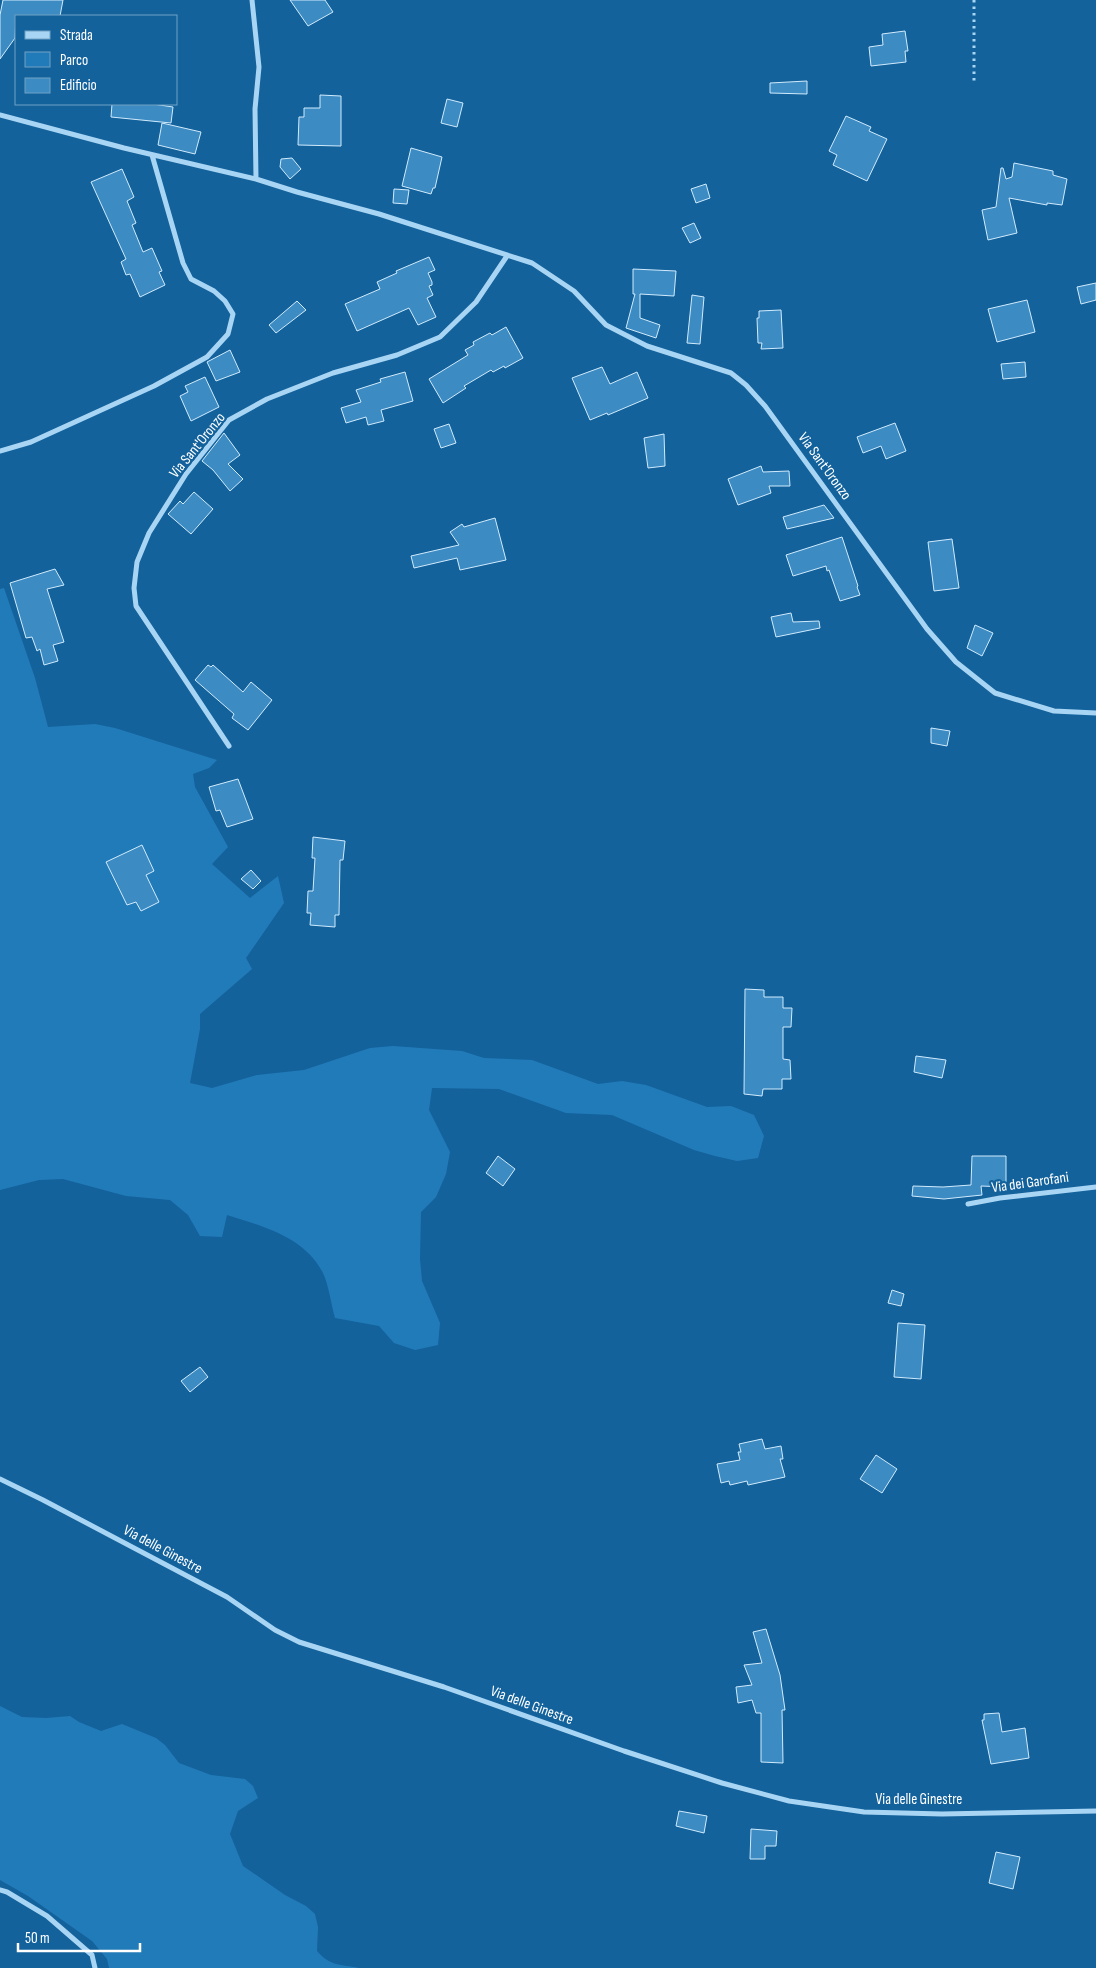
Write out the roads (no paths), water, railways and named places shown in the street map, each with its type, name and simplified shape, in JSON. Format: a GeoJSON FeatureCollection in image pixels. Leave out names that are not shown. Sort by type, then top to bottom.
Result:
{"type":"FeatureCollection","features":[{"type":"Feature","properties":{"kind":"street"},"geometry":{"type":"LineString","coordinates":[[252,0],[259,67],[255,108],[256,179]]}},
{"type":"Feature","properties":{"kind":"street","name":"Via Sant'Oronzo"},"geometry":{"type":"LineString","coordinates":[[0,115],[256,179],[379,214],[532,263],[574,291],[606,325],[647,346],[732,373],[746,385],[765,406],[928,629],[956,662],[995,693],[1054,711],[1096,713]]}},
{"type":"Feature","properties":{"kind":"street"},"geometry":{"type":"LineString","coordinates":[[0,451],[31,442],[154,386],[207,356],[228,334],[233,314],[225,301],[214,291],[191,279],[183,263],[152,154]]}},
{"type":"Feature","properties":{"kind":"street","name":"Via Sant'Oronzo"},"geometry":{"type":"LineString","coordinates":[[229,746],[136,606],[134,588],[137,562],[149,533],[186,474],[229,420],[267,399],[334,373],[397,355],[440,337],[476,302],[508,256]]}},
{"type":"Feature","properties":{"kind":"street","name":"Via dei Garofani"},"geometry":{"type":"LineString","coordinates":[[968,1204],[1000,1198],[1096,1187]]}},
{"type":"Feature","properties":{"kind":"street","name":"Via delle Ginestre"},"geometry":{"type":"LineString","coordinates":[[0,1479],[227,1597],[275,1630],[299,1642],[444,1687],[624,1751],[722,1782],[789,1801],[864,1812],[942,1814],[1096,1811]]}},
{"type":"Feature","properties":{"kind":"street"},"geometry":{"type":"LineString","coordinates":[[0,1890],[7,1892],[47,1916],[92,1955],[95,1968]]}}]}
